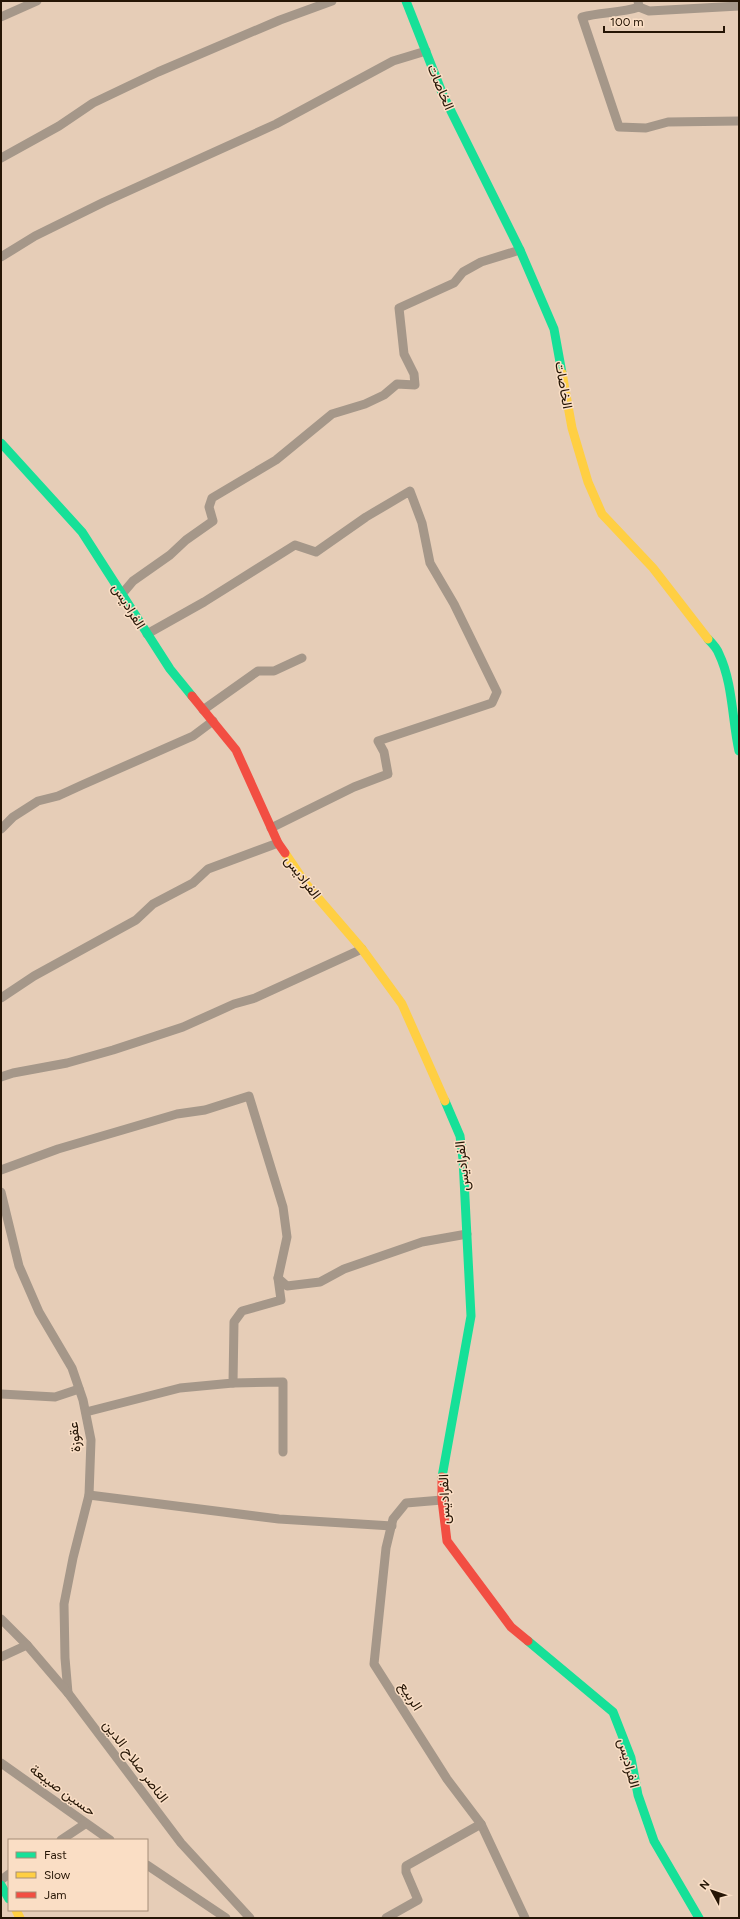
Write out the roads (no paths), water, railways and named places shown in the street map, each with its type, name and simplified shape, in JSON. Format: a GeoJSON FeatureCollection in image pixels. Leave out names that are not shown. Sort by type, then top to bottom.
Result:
{"type":"FeatureCollection","features":[{"type":"Feature","properties":{"kind":"street"},"geometry":{"type":"LineString","coordinates":[[1,16],[37,1]]}},
{"type":"Feature","properties":{"kind":"street"},"geometry":{"type":"LineString","coordinates":[[1,158],[59,126],[93,103],[125,87],[273,23],[332,1]]}},
{"type":"Feature","properties":{"kind":"street","name":"الخاصات"},"geometry":{"type":"LineString","coordinates":[[406,1],[443,95],[520,250],[554,329],[572,428],[588,482],[602,514],[653,568],[719,653],[728,683],[734,730],[739,751]]}},
{"type":"Feature","properties":{"kind":"street"},"geometry":{"type":"LineString","coordinates":[[739,6],[649,11],[638,4],[631,10],[600,13],[582,17],[619,127],[646,128],[668,122],[739,121]]}},
{"type":"Feature","properties":{"kind":"street"},"geometry":{"type":"LineString","coordinates":[[1,257],[35,236],[104,202],[276,124],[393,61],[426,51]]}},
{"type":"Feature","properties":{"kind":"street"},"geometry":{"type":"LineString","coordinates":[[122,594],[133,581],[170,555],[186,540],[213,521],[209,507],[212,498],[276,460],[332,414],[365,404],[384,395],[397,384],[415,385],[414,374],[404,354],[399,308],[454,283],[463,272],[481,262],[520,250]]}},
{"type":"Feature","properties":{"kind":"street","name":"الفراديس"},"geometry":{"type":"LineString","coordinates":[[1,443],[82,532],[170,669],[236,750],[278,843],[306,884],[362,949],[402,1004],[460,1136],[464,1159],[471,1316],[442,1474],[442,1500],[447,1541],[511,1628],[579,1682],[613,1712],[631,1758],[638,1795],[654,1841],[699,1918]]}},
{"type":"Feature","properties":{"kind":"street"},"geometry":{"type":"LineString","coordinates":[[147,634],[204,602],[295,545],[316,552],[366,517],[410,491],[422,523],[430,563],[454,604],[496,692],[492,703],[378,741],[384,752],[388,774],[354,787],[271,828]]}},
{"type":"Feature","properties":{"kind":"street"},"geometry":{"type":"LineString","coordinates":[[203,710],[258,671],[274,671],[302,658]]}},
{"type":"Feature","properties":{"kind":"street"},"geometry":{"type":"LineString","coordinates":[[1,829],[13,817],[38,801],[58,796],[82,786],[193,736],[213,721]]}},
{"type":"Feature","properties":{"kind":"street"},"geometry":{"type":"LineString","coordinates":[[1,998],[34,976],[136,920],[153,904],[193,883],[208,869],[278,843]]}},
{"type":"Feature","properties":{"kind":"street"},"geometry":{"type":"LineString","coordinates":[[1,1077],[13,1073],[67,1063],[113,1050],[183,1027],[234,1004],[255,998],[362,949]]}},
{"type":"Feature","properties":{"kind":"street"},"geometry":{"type":"LineString","coordinates":[[1,1170],[64,1147],[177,1114],[205,1110],[248,1096],[283,1208],[287,1237],[278,1278],[281,1300],[242,1311],[234,1322],[234,1383]]}},
{"type":"Feature","properties":{"kind":"street","name":"عقوزة"},"geometry":{"type":"LineString","coordinates":[[1,1192],[19,1266],[38,1312],[72,1368],[86,1412],[91,1440],[89,1495],[73,1558],[64,1604],[65,1658],[68,1693]]}},
{"type":"Feature","properties":{"kind":"street"},"geometry":{"type":"LineString","coordinates":[[278,1278],[287,1286],[320,1282],[344,1269],[422,1242],[467,1234]]}},
{"type":"Feature","properties":{"kind":"street"},"geometry":{"type":"LineString","coordinates":[[86,1412],[180,1388],[234,1383],[283,1382],[283,1452]]}},
{"type":"Feature","properties":{"kind":"street"},"geometry":{"type":"LineString","coordinates":[[1,1394],[55,1397],[79,1389]]}},
{"type":"Feature","properties":{"kind":"street"},"geometry":{"type":"LineString","coordinates":[[89,1495],[279,1519],[392,1526]]}},
{"type":"Feature","properties":{"kind":"street","name":"الربيع"},"geometry":{"type":"LineString","coordinates":[[442,1500],[406,1503],[393,1519],[386,1548],[374,1664],[447,1779],[481,1824],[525,1918]]}},
{"type":"Feature","properties":{"kind":"street","name":"الناصر صلاح الدين"},"geometry":{"type":"LineString","coordinates":[[1,1619],[27,1645],[68,1693],[180,1843],[250,1918]]}},
{"type":"Feature","properties":{"kind":"street"},"geometry":{"type":"LineString","coordinates":[[1,1657],[27,1645]]}},
{"type":"Feature","properties":{"kind":"street","name":"حسين صيبعة"},"geometry":{"type":"LineString","coordinates":[[1,1763],[85,1824],[108,1839]]}},
{"type":"Feature","properties":{"kind":"street"},"geometry":{"type":"LineString","coordinates":[[62,1839],[85,1824]]}},
{"type":"Feature","properties":{"kind":"street"},"geometry":{"type":"LineString","coordinates":[[386,1918],[418,1900],[406,1872],[406,1866],[481,1824]]}},
{"type":"Feature","properties":{"kind":"street"},"geometry":{"type":"LineString","coordinates":[[148,1866],[226,1918]]}},
{"type":"Feature","properties":{"kind":"street"},"geometry":{"type":"LineString","coordinates":[[1,1885],[8,1897]]}}]}
